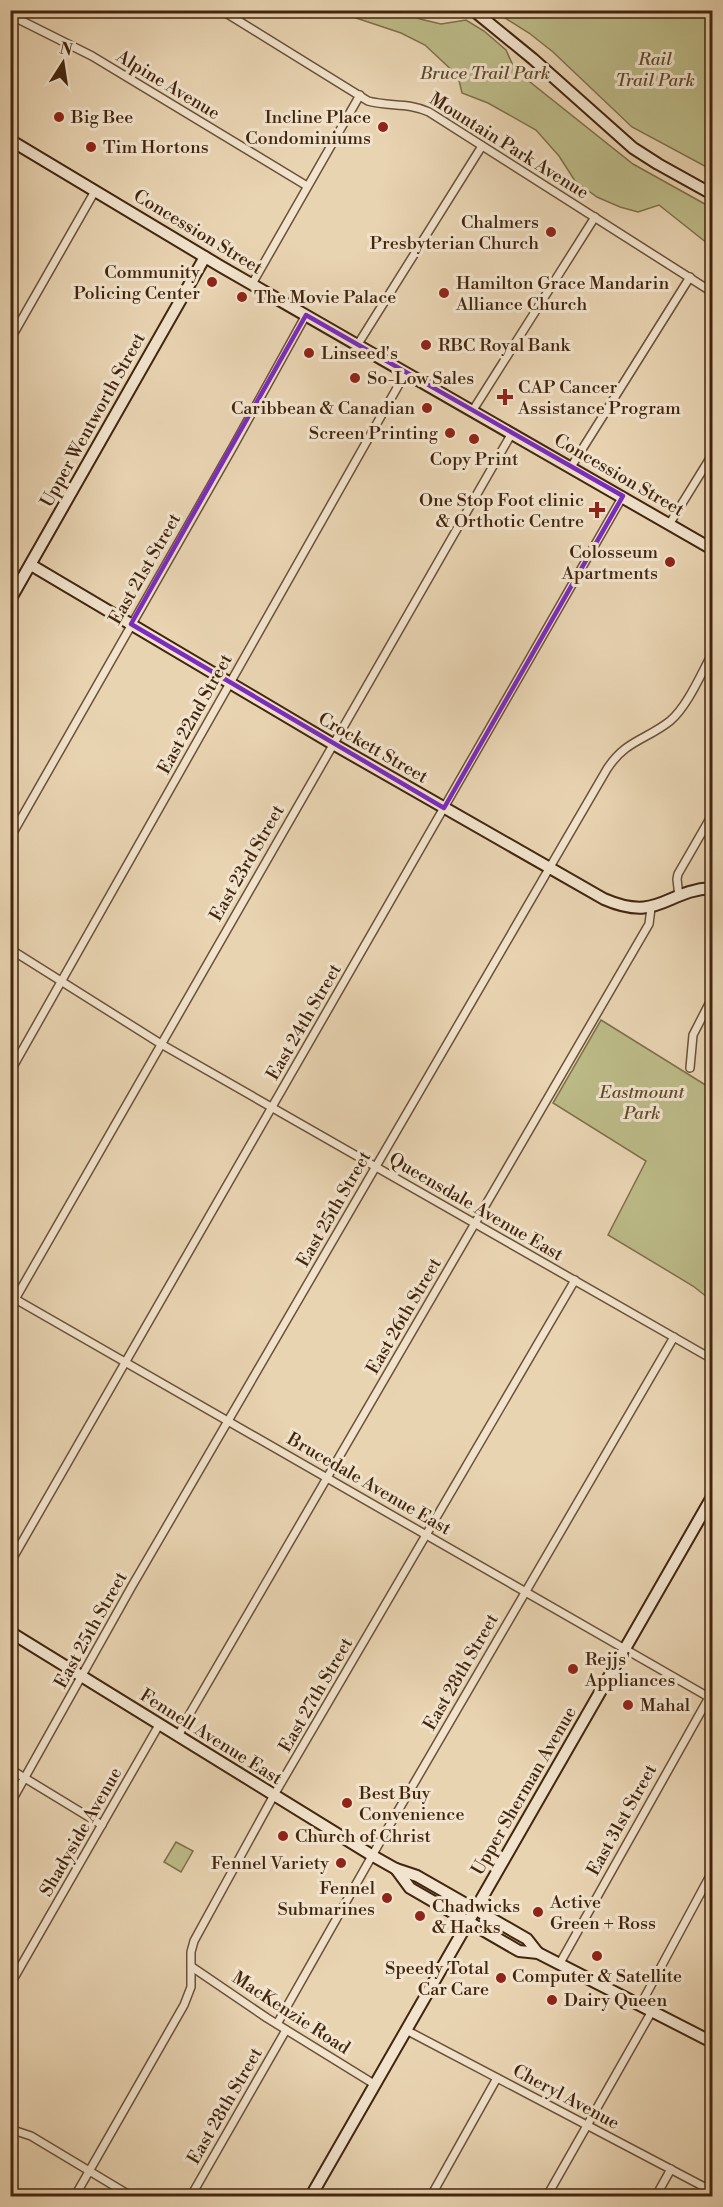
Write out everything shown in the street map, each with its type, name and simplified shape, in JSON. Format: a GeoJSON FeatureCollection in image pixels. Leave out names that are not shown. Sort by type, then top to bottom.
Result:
{"type":"FeatureCollection","features":[{"type":"Feature","properties":{"kind":"main road"},"geometry":{"type":"LineString","coordinates":[[473,10],[533,59],[633,148],[712,194]]}},
{"type":"Feature","properties":{"kind":"main road","name":"Concession Street"},"geometry":{"type":"LineString","coordinates":[[10,140],[205,257],[712,549]]}},
{"type":"Feature","properties":{"kind":"main road","name":"Upper Wentworth Street"},"geometry":{"type":"LineString","coordinates":[[10,600],[205,257]]}},
{"type":"Feature","properties":{"kind":"main road","name":"Crockett Street"},"geometry":{"type":"LineString","coordinates":[[31,565],[333,744],[618,905],[651,908],[704,888],[712,888]]}},
{"type":"Feature","properties":{"kind":"main road","name":"Upper Sherman Avenue"},"geometry":{"type":"LineString","coordinates":[[311,2196],[712,1497]]}},
{"type":"Feature","properties":{"kind":"main road","name":"Fennell Avenue East"},"geometry":{"type":"LineString","coordinates":[[10,1632],[373,1856],[396,1869],[417,1876],[527,1940],[538,1953]]}},
{"type":"Feature","properties":{"kind":"main road","name":"Fennell Avenue East"},"geometry":{"type":"LineString","coordinates":[[396,1869],[410,1888],[519,1951],[538,1953],[560,1963],[712,2042]]}},
{"type":"Feature","properties":{"kind":"street","name":"Mountain Park Avenue"},"geometry":{"type":"LineString","coordinates":[[221,10],[360,95],[375,102],[399,103],[421,108],[712,292]]}},
{"type":"Feature","properties":{"kind":"street","name":"Alpine Avenue"},"geometry":{"type":"LineString","coordinates":[[10,15],[92,56],[307,186]]}},
{"type":"Feature","properties":{"kind":"street"},"geometry":{"type":"LineString","coordinates":[[252,284],[360,95]]}},
{"type":"Feature","properties":{"kind":"street"},"geometry":{"type":"LineString","coordinates":[[358,344],[483,146]]}},
{"type":"Feature","properties":{"kind":"street"},"geometry":{"type":"LineString","coordinates":[[10,340],[95,191]]}},
{"type":"Feature","properties":{"kind":"street"},"geometry":{"type":"LineString","coordinates":[[473,410],[595,217]]}},
{"type":"Feature","properties":{"kind":"street"},"geometry":{"type":"LineString","coordinates":[[571,467],[690,278]]}},
{"type":"Feature","properties":{"kind":"street","name":"East 21st Street"},"geometry":{"type":"LineString","coordinates":[[10,838],[306,315]]}},
{"type":"Feature","properties":{"kind":"street","name":"East 22nd Street"},"geometry":{"type":"LineString","coordinates":[[10,1072],[406,372]]}},
{"type":"Feature","properties":{"kind":"street","name":"East 23rd Street"},"geometry":{"type":"LineString","coordinates":[[10,1308],[13,1297],[512,433]]}},
{"type":"Feature","properties":{"kind":"street"},"geometry":{"type":"LineString","coordinates":[[670,524],[712,455]]}},
{"type":"Feature","properties":{"kind":"street","name":"East 24th Street"},"geometry":{"type":"LineString","coordinates":[[10,1563],[623,496]]}},
{"type":"Feature","properties":{"kind":"street","name":"East 25th Street"},"geometry":{"type":"LineString","coordinates":[[10,1804],[82,1677],[87,1664],[611,762],[629,745],[674,717],[683,706],[712,654]]}},
{"type":"Feature","properties":{"kind":"street"},"geometry":{"type":"LineString","coordinates":[[679,897],[678,874],[712,815]]}},
{"type":"Feature","properties":{"kind":"street","name":"East 26th Street"},"geometry":{"type":"LineString","coordinates":[[178,1737],[649,924],[651,908]]}},
{"type":"Feature","properties":{"kind":"street","name":"Queensdale Avenue East"},"geometry":{"type":"LineString","coordinates":[[10,949],[161,1044],[712,1359]]}},
{"type":"Feature","properties":{"kind":"street"},"geometry":{"type":"LineString","coordinates":[[690,1068],[693,1035],[709,1012],[712,998]]}},
{"type":"Feature","properties":{"kind":"street","name":"East 27th Street"},"geometry":{"type":"LineString","coordinates":[[75,2196],[184,2005],[191,1987],[190,1952],[194,1941],[274,1796],[575,1280]]}},
{"type":"Feature","properties":{"kind":"street","name":"Brucedale Avenue East"},"geometry":{"type":"LineString","coordinates":[[13,1297],[711,1696]]}},
{"type":"Feature","properties":{"kind":"street","name":"East 28th Street"},"geometry":{"type":"LineString","coordinates":[[278,2024],[674,1336]]}},
{"type":"Feature","properties":{"kind":"street","name":"East 31st Street"},"geometry":{"type":"LineString","coordinates":[[560,1963],[711,1696]]}},
{"type":"Feature","properties":{"kind":"street","name":"Shadyside Avenue"},"geometry":{"type":"LineString","coordinates":[[10,1985],[159,1725]]}},
{"type":"Feature","properties":{"kind":"street"},"geometry":{"type":"LineString","coordinates":[[10,1769],[102,1825]]}},
{"type":"Feature","properties":{"kind":"street"},"geometry":{"type":"LineString","coordinates":[[641,2004],[712,1872]]}},
{"type":"Feature","properties":{"kind":"street","name":"MacKenzie Road"},"geometry":{"type":"LineString","coordinates":[[192,1967],[286,2030],[374,2084]]}},
{"type":"Feature","properties":{"kind":"street"},"geometry":{"type":"LineString","coordinates":[[547,2196],[652,2011]]}},
{"type":"Feature","properties":{"kind":"street","name":"East 28th Street"},"geometry":{"type":"LineString","coordinates":[[191,2196],[286,2030]]}},
{"type":"Feature","properties":{"kind":"street","name":"Cheryl Avenue"},"geometry":{"type":"LineString","coordinates":[[406,2030],[712,2191]]}},
{"type":"Feature","properties":{"kind":"street"},"geometry":{"type":"LineString","coordinates":[[431,2196],[497,2078]]}},
{"type":"Feature","properties":{"kind":"street"},"geometry":{"type":"LineString","coordinates":[[10,2129],[31,2136],[131,2196]]}},
{"type":"Feature","properties":{"kind":"street"},"geometry":{"type":"LineString","coordinates":[[656,2196],[671,2169]]}},
{"type":"Feature","properties":{"kind":"highlighted area"},"geometry":{"type":"Polygon","coordinates":[[[306,315],[623,496],[444,808],[131,624],[306,315]]]}},
{"type":"Feature","properties":{"kind":"green space","name":"Bruce Trail Park"},"geometry":{"type":"Polygon","coordinates":[[[335,11],[403,11],[420,19],[441,24],[466,20],[484,31],[506,50],[515,70],[633,164],[712,210],[712,247],[659,205],[638,212],[597,197],[575,181],[559,156],[536,130],[488,103],[462,93],[458,76],[425,45],[401,33],[335,11]]]}},
{"type":"Feature","properties":{"kind":"green space","name":"Rail Trail Park"},"geometry":{"type":"Polygon","coordinates":[[[494,11],[712,11],[712,170],[632,127],[553,52],[529,33],[494,11]]]}},
{"type":"Feature","properties":{"kind":"green space","name":"Eastmount Park"},"geometry":{"type":"Polygon","coordinates":[[[601,1020],[712,1089],[712,1301],[693,1286],[608,1235],[646,1161],[553,1103],[601,1020]]]}},
{"type":"Feature","properties":{"kind":"green space"},"geometry":{"type":"Polygon","coordinates":[[[176,1842],[193,1851],[181,1872],[164,1862],[176,1842]]]}},
{"type":"Feature","properties":{"kind":"place","name":"Big Bee"},"geometry":{"type":"Point","coordinates":[59,117]}},
{"type":"Feature","properties":{"kind":"place","name":"Incline Place Condominiums"},"geometry":{"type":"Point","coordinates":[383,127]}},
{"type":"Feature","properties":{"kind":"place","name":"Tim Hortons"},"geometry":{"type":"Point","coordinates":[91,147]}},
{"type":"Feature","properties":{"kind":"place","name":"Chalmers Presbyterian Church"},"geometry":{"type":"Point","coordinates":[551,232]}},
{"type":"Feature","properties":{"kind":"place","name":"Community Policing Center"},"geometry":{"type":"Point","coordinates":[212,282]}},
{"type":"Feature","properties":{"kind":"place","name":"Hamilton Grace Mandarin Alliance Church"},"geometry":{"type":"Point","coordinates":[444,293]}},
{"type":"Feature","properties":{"kind":"place","name":"The Movie Palace"},"geometry":{"type":"Point","coordinates":[242,297]}},
{"type":"Feature","properties":{"kind":"place","name":"RBC Royal Bank"},"geometry":{"type":"Point","coordinates":[426,345]}},
{"type":"Feature","properties":{"kind":"place","name":"Linseed's"},"geometry":{"type":"Point","coordinates":[309,353]}},
{"type":"Feature","properties":{"kind":"place","name":"So-Low Sales"},"geometry":{"type":"Point","coordinates":[355,378]}},
{"type":"Feature","properties":{"kind":"place","name":"CAP Cancer Assistance Program"},"geometry":{"type":"Point","coordinates":[505,397]}},
{"type":"Feature","properties":{"kind":"place","name":"Caribbean & Canadian"},"geometry":{"type":"Point","coordinates":[427,408]}},
{"type":"Feature","properties":{"kind":"place","name":"Screen Printing"},"geometry":{"type":"Point","coordinates":[450,433]}},
{"type":"Feature","properties":{"kind":"place","name":"Copy Print"},"geometry":{"type":"Point","coordinates":[474,439]}},
{"type":"Feature","properties":{"kind":"place","name":"One Stop Foot clinic & Orthotic Centre"},"geometry":{"type":"Point","coordinates":[597,510]}},
{"type":"Feature","properties":{"kind":"place","name":"Colosseum Apartments"},"geometry":{"type":"Point","coordinates":[670,562]}},
{"type":"Feature","properties":{"kind":"place","name":"Rejjs' Appliances"},"geometry":{"type":"Point","coordinates":[573,1669]}},
{"type":"Feature","properties":{"kind":"place","name":"Mahal"},"geometry":{"type":"Point","coordinates":[628,1705]}},
{"type":"Feature","properties":{"kind":"place","name":"Best Buy Convenience"},"geometry":{"type":"Point","coordinates":[347,1803]}},
{"type":"Feature","properties":{"kind":"place","name":"Church of Christ"},"geometry":{"type":"Point","coordinates":[283,1836]}},
{"type":"Feature","properties":{"kind":"place","name":"Fennel Variety"},"geometry":{"type":"Point","coordinates":[341,1863]}},
{"type":"Feature","properties":{"kind":"place","name":"Fennel Submarines"},"geometry":{"type":"Point","coordinates":[387,1898]}},
{"type":"Feature","properties":{"kind":"place","name":"Active Green + Ross"},"geometry":{"type":"Point","coordinates":[538,1912]}},
{"type":"Feature","properties":{"kind":"place","name":"Chadwicks & Hacks"},"geometry":{"type":"Point","coordinates":[420,1916]}},
{"type":"Feature","properties":{"kind":"place","name":"Computer & Satellite"},"geometry":{"type":"Point","coordinates":[597,1956]}},
{"type":"Feature","properties":{"kind":"place","name":"Speedy Total Car Care"},"geometry":{"type":"Point","coordinates":[501,1978]}},
{"type":"Feature","properties":{"kind":"place","name":"Dairy Queen"},"geometry":{"type":"Point","coordinates":[552,2000]}}]}
